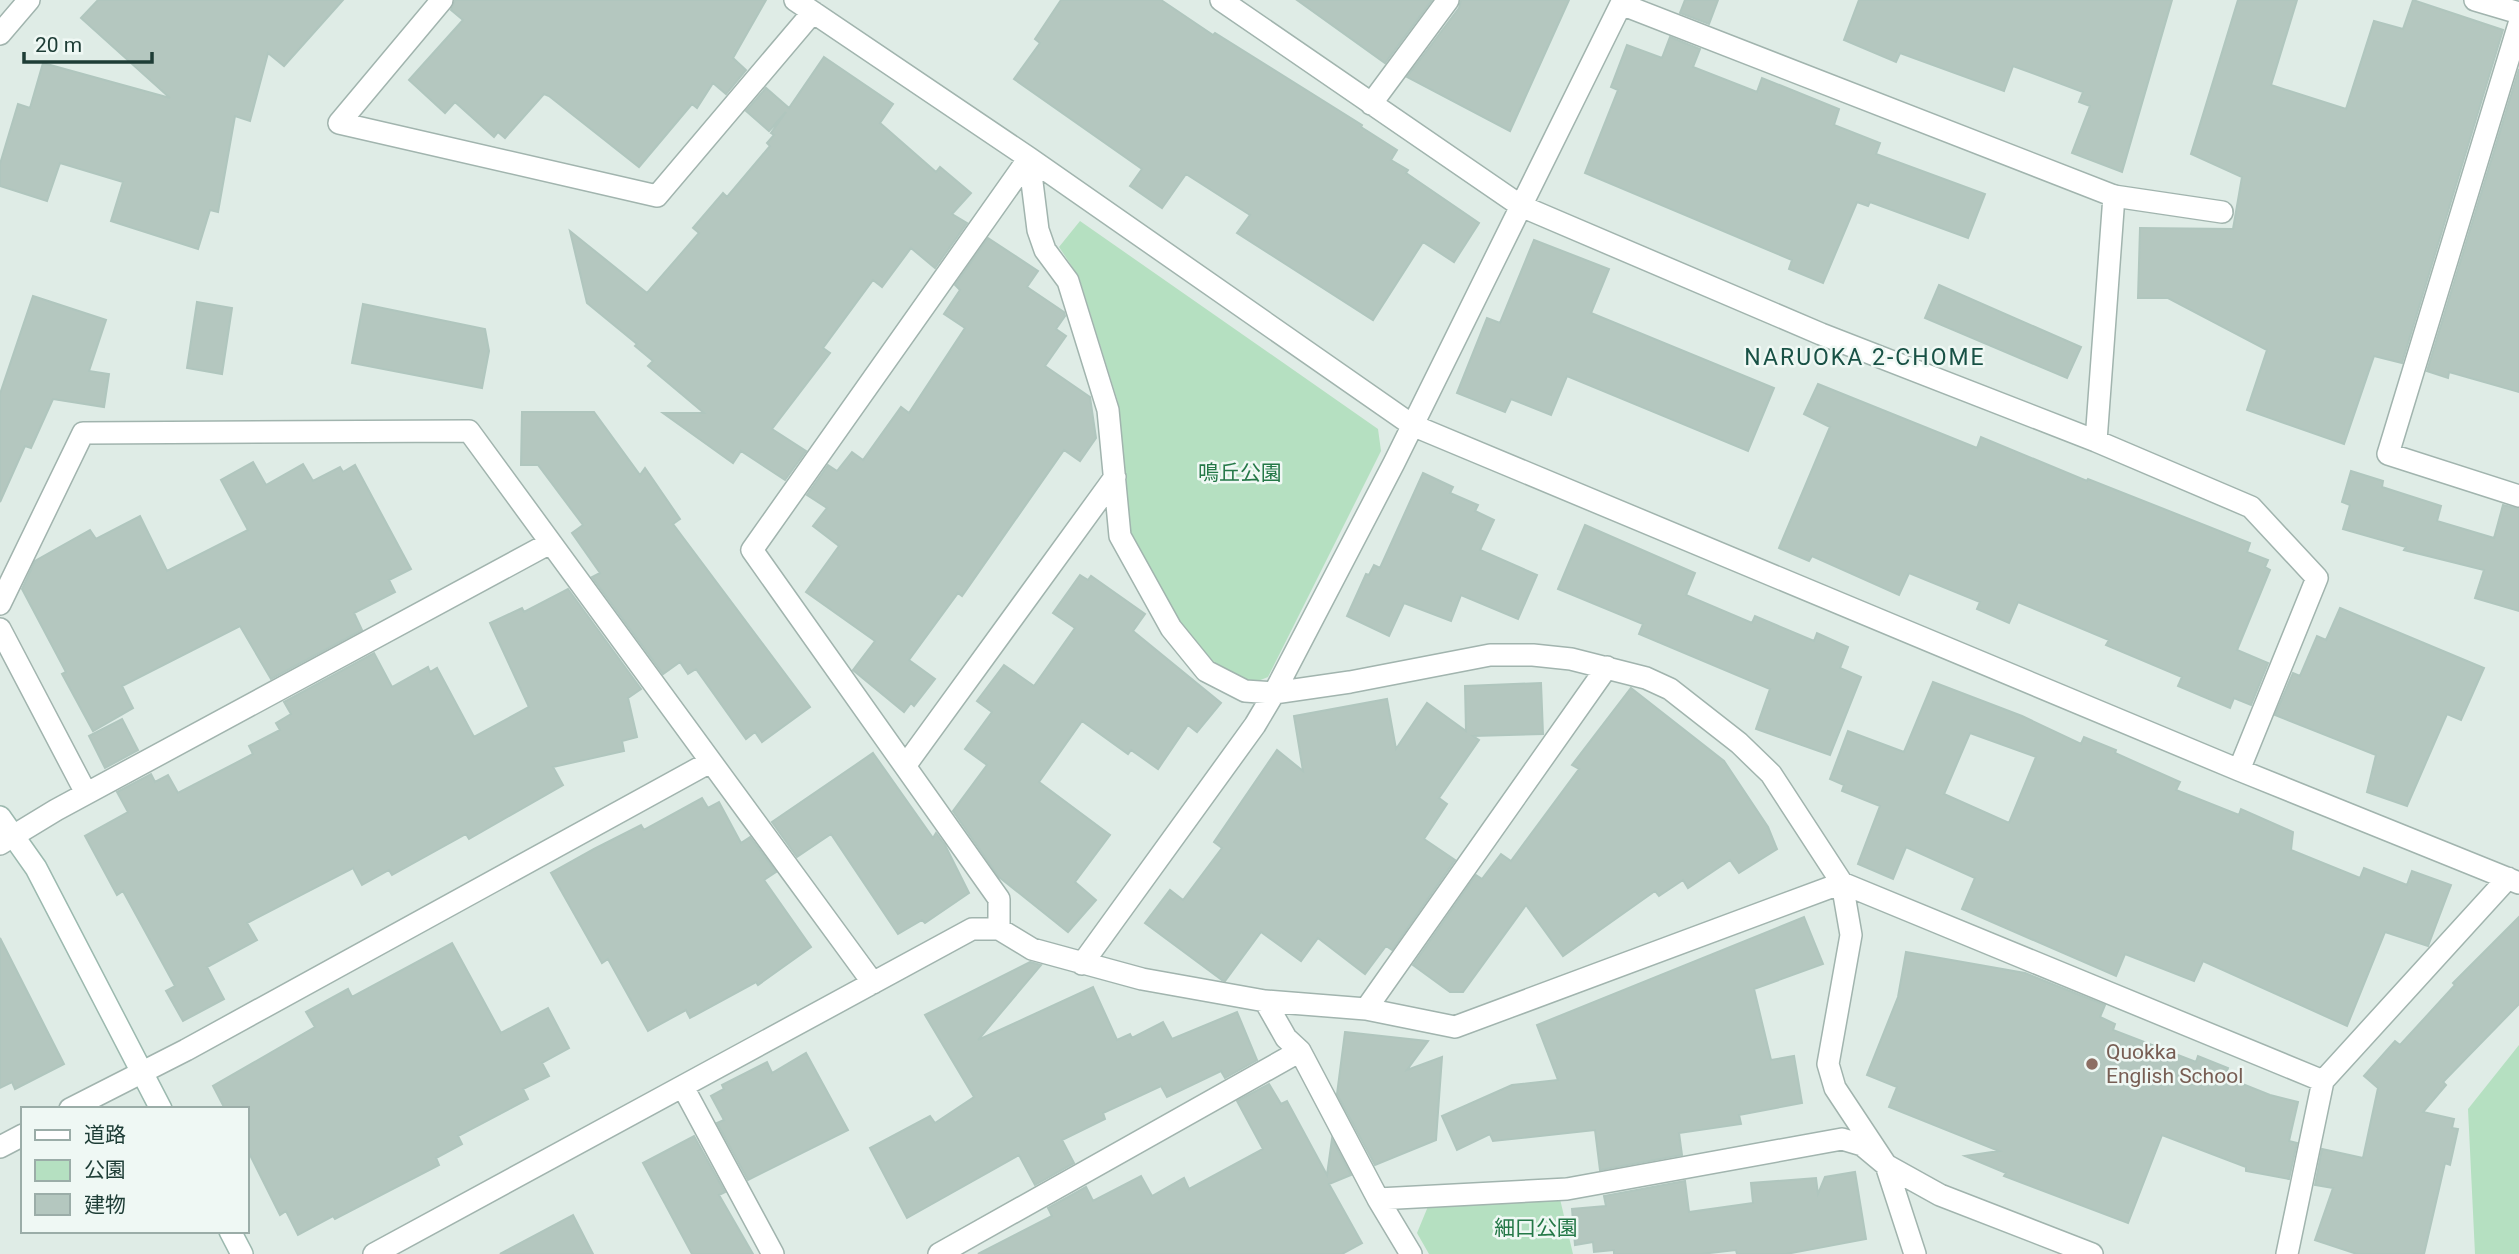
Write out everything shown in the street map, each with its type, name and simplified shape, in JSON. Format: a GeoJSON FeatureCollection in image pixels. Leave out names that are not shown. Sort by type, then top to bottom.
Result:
{"type":"FeatureCollection","features":[{"type":"Feature","properties":{"kind":"street"},"geometry":{"type":"LineString","coordinates":[[0,34],[29,0]]}},
{"type":"Feature","properties":{"kind":"street"},"geometry":{"type":"LineString","coordinates":[[442,0],[339,123],[657,196],[813,12]]}},
{"type":"Feature","properties":{"kind":"street"},"geometry":{"type":"LineString","coordinates":[[795,0],[1029,158],[1412,425],[2239,770],[2514,881],[2323,1081],[2287,1254]]}},
{"type":"Feature","properties":{"kind":"street"},"geometry":{"type":"LineString","coordinates":[[1222,0],[1521,206],[1821,334],[2096,441],[2251,507],[2316,578],[2239,770]]}},
{"type":"Feature","properties":{"kind":"street"},"geometry":{"type":"LineString","coordinates":[[1371,104],[1448,0]]}},
{"type":"Feature","properties":{"kind":"street"},"geometry":{"type":"LineString","coordinates":[[2475,0],[2519,13]]}},
{"type":"Feature","properties":{"kind":"street"},"geometry":{"type":"LineString","coordinates":[[1082,964],[1255,725],[1274,693],[1412,425],[1622,2],[2114,196],[2222,212]]}},
{"type":"Feature","properties":{"kind":"street"},"geometry":{"type":"LineString","coordinates":[[2519,24],[2388,454],[2519,496]]}},
{"type":"Feature","properties":{"kind":"street"},"geometry":{"type":"LineString","coordinates":[[1029,158],[1038,230],[1045,250],[1068,281],[1108,410],[1120,536],[1171,628],[1206,671],[1245,691],[1274,693],[1350,682],[1490,655],[1533,655],[1608,667],[1646,678],[1670,689],[1739,743],[1771,774],[1842,883],[1851,935],[1828,1064],[1835,1088],[1886,1165],[1915,1254]]}},
{"type":"Feature","properties":{"kind":"street"},"geometry":{"type":"LineString","coordinates":[[999,929],[999,899],[752,551],[1029,158]]}},
{"type":"Feature","properties":{"kind":"street"},"geometry":{"type":"LineString","coordinates":[[2096,441],[2114,196]]}},
{"type":"Feature","properties":{"kind":"street"},"geometry":{"type":"LineString","coordinates":[[0,604],[83,433],[469,431],[873,982]]}},
{"type":"Feature","properties":{"kind":"street"},"geometry":{"type":"LineString","coordinates":[[905,766],[1115,477]]}},
{"type":"Feature","properties":{"kind":"street"},"geometry":{"type":"LineString","coordinates":[[7,841],[86,793],[550,543]]}},
{"type":"Feature","properties":{"kind":"street"},"geometry":{"type":"LineString","coordinates":[[0,629],[86,793]]}},
{"type":"Feature","properties":{"kind":"street"},"geometry":{"type":"LineString","coordinates":[[1366,1009],[1608,667]]}},
{"type":"Feature","properties":{"kind":"street"},"geometry":{"type":"LineString","coordinates":[[74,1107],[710,762]]}},
{"type":"Feature","properties":{"kind":"street"},"geometry":{"type":"LineString","coordinates":[[0,817],[7,841],[36,868],[160,1107]]}},
{"type":"Feature","properties":{"kind":"street"},"geometry":{"type":"LineString","coordinates":[[374,1254],[972,929],[999,929],[1032,949],[1142,979],[1265,1001],[1366,1009],[1455,1027],[1842,883],[2323,1081]]}},
{"type":"Feature","properties":{"kind":"street"},"geometry":{"type":"LineString","coordinates":[[1265,1001],[1286,1038],[1300,1051],[1378,1199],[1411,1254]]}},
{"type":"Feature","properties":{"kind":"street"},"geometry":{"type":"LineString","coordinates":[[939,1254],[1300,1051]]}},
{"type":"Feature","properties":{"kind":"street"},"geometry":{"type":"LineString","coordinates":[[683,1087],[773,1254]]}},
{"type":"Feature","properties":{"kind":"street"},"geometry":{"type":"LineString","coordinates":[[0,1147],[21,1136]]}},
{"type":"Feature","properties":{"kind":"street"},"geometry":{"type":"LineString","coordinates":[[1378,1199],[1567,1189],[1842,1139],[1863,1145],[1886,1165],[1940,1195],[2092,1254]]}},
{"type":"Feature","properties":{"kind":"street"},"geometry":{"type":"LineString","coordinates":[[231,1233],[242,1254]]}},
{"type":"Feature","properties":{"kind":"green space","name":"鳴丘公園"},"geometry":{"type":"Polygon","coordinates":[[[1080,221],[1378,429],[1381,451],[1268,677],[1248,685],[1212,665],[1182,628],[1129,536],[1118,402],[1079,277],[1059,247],[1080,221]]]}},
{"type":"Feature","properties":{"kind":"green space"},"geometry":{"type":"Polygon","coordinates":[[[2519,1045],[2519,1254],[2475,1254],[2468,1109],[2519,1045]]]}},
{"type":"Feature","properties":{"kind":"green space","name":"細口公園"},"geometry":{"type":"Polygon","coordinates":[[[1560,1199],[1573,1254],[1429,1254],[1417,1233],[1429,1204],[1560,1199]]]}},
{"type":"Feature","properties":{"kind":"building"},"geometry":{"type":"Polygon","coordinates":[[[98,0],[343,0],[284,66],[268,53],[250,121],[235,116],[218,212],[210,210],[198,249],[111,221],[123,182],[60,163],[47,201],[0,186],[0,164],[18,104],[30,108],[43,63],[170,98],[81,18],[98,0]]]}},
{"type":"Feature","properties":{"kind":"building"},"geometry":{"type":"Polygon","coordinates":[[[455,0],[766,0],[733,58],[746,70],[726,94],[713,83],[697,108],[692,104],[639,167],[544,94],[505,138],[498,132],[494,137],[455,102],[445,113],[409,80],[463,20],[451,10],[455,0]]]}},
{"type":"Feature","properties":{"kind":"building"},"geometry":{"type":"Polygon","coordinates":[[[1061,0],[1161,0],[1213,35],[1215,33],[1362,125],[1361,127],[1397,150],[1391,160],[1408,170],[1406,173],[1479,223],[1454,262],[1423,242],[1373,320],[1237,233],[1250,215],[1186,174],[1162,208],[1130,186],[1142,169],[1014,79],[1040,43],[1035,39],[1061,0]]]}},
{"type":"Feature","properties":{"kind":"building"},"geometry":{"type":"Polygon","coordinates":[[[1297,0],[1432,0],[1385,63],[1297,0]]]}},
{"type":"Feature","properties":{"kind":"building"},"geometry":{"type":"Polygon","coordinates":[[[1461,0],[1569,0],[1510,131],[1407,77],[1459,8],[1461,0]]]}},
{"type":"Feature","properties":{"kind":"building"},"geometry":{"type":"Polygon","coordinates":[[[1685,0],[1718,0],[1709,24],[1680,13],[1685,0]]]}},
{"type":"Feature","properties":{"kind":"building"},"geometry":{"type":"Polygon","coordinates":[[[1859,0],[2172,0],[2122,172],[2072,153],[2090,106],[2079,102],[2083,92],[2013,66],[2004,91],[1900,53],[1896,62],[1844,40],[1859,0]]]}},
{"type":"Feature","properties":{"kind":"building"},"geometry":{"type":"Polygon","coordinates":[[[2238,0],[2297,0],[2271,85],[2346,109],[2374,21],[2403,29],[2413,0],[2503,30],[2402,363],[2374,356],[2344,444],[2247,410],[2267,350],[2168,298],[2138,298],[2140,228],[2233,229],[2242,177],[2191,154],[2238,0]]]}},
{"type":"Feature","properties":{"kind":"building"},"geometry":{"type":"Polygon","coordinates":[[[1670,37],[1700,49],[1693,67],[1757,92],[1762,78],[1839,109],[1834,125],[1880,143],[1876,154],[1985,194],[1968,238],[1870,202],[1868,206],[1857,202],[1823,283],[1789,269],[1792,260],[1585,173],[1618,90],[1611,87],[1627,45],[1662,58],[1670,37]]]}},
{"type":"Feature","properties":{"kind":"building"},"geometry":{"type":"Polygon","coordinates":[[[824,57],[893,104],[880,123],[936,172],[940,167],[971,193],[952,214],[967,223],[935,268],[911,248],[882,287],[873,280],[823,348],[830,353],[772,429],[806,451],[785,480],[741,451],[733,463],[663,413],[704,413],[648,366],[653,361],[635,346],[637,344],[587,303],[570,231],[647,293],[699,233],[693,228],[723,193],[727,197],[770,146],[767,143],[774,135],[771,133],[786,112],[769,131],[746,111],[766,88],[789,108],[824,57]]]}},
{"type":"Feature","properties":{"kind":"building"},"geometry":{"type":"Polygon","coordinates":[[[2519,69],[2519,392],[2449,372],[2448,378],[2427,371],[2519,69]]]}},
{"type":"Feature","properties":{"kind":"building"},"geometry":{"type":"Polygon","coordinates":[[[988,238],[1038,271],[1027,287],[1064,312],[1065,316],[1056,329],[1066,336],[1045,366],[1090,397],[1096,438],[1080,461],[1064,450],[962,596],[958,593],[909,660],[935,679],[914,706],[911,703],[904,712],[853,670],[875,641],[806,592],[839,546],[813,526],[827,508],[807,495],[828,465],[837,471],[852,452],[863,460],[901,407],[909,413],[965,328],[944,314],[960,290],[955,285],[988,238]]]}},
{"type":"Feature","properties":{"kind":"building"},"geometry":{"type":"Polygon","coordinates":[[[1534,240],[1609,269],[1591,313],[1774,388],[1748,451],[1567,376],[1551,415],[1511,399],[1505,412],[1457,393],[1487,318],[1500,323],[1534,240]]]}},
{"type":"Feature","properties":{"kind":"building"},"geometry":{"type":"Polygon","coordinates":[[[1939,285],[2081,347],[2067,378],[1925,318],[1939,285]]]}},
{"type":"Feature","properties":{"kind":"building"},"geometry":{"type":"Polygon","coordinates":[[[33,296],[106,320],[89,371],[109,374],[104,407],[53,399],[31,448],[25,446],[0,502],[0,394],[33,296]]]}},
{"type":"Feature","properties":{"kind":"building"},"geometry":{"type":"Polygon","coordinates":[[[197,302],[232,308],[222,374],[187,368],[197,302]]]}},
{"type":"Feature","properties":{"kind":"building"},"geometry":{"type":"Polygon","coordinates":[[[363,304],[485,329],[489,351],[482,388],[352,363],[363,304]]]}},
{"type":"Feature","properties":{"kind":"building"},"geometry":{"type":"Polygon","coordinates":[[[1818,384],[1977,448],[1981,437],[2250,543],[2247,552],[2268,560],[2265,567],[2270,570],[2237,650],[2268,663],[2251,705],[2234,698],[2230,708],[2178,686],[2182,677],[2106,645],[2109,640],[2018,602],[2009,623],[1977,609],[1980,602],[1909,573],[1899,595],[1812,556],[1809,561],[1779,548],[1830,427],[1804,414],[1818,384]]]}},
{"type":"Feature","properties":{"kind":"building"},"geometry":{"type":"Polygon","coordinates":[[[522,412],[594,412],[640,475],[645,468],[680,519],[673,524],[810,707],[762,742],[755,732],[746,739],[696,669],[688,674],[680,662],[663,674],[592,577],[600,573],[572,533],[583,525],[538,465],[521,465],[522,412]]]}},
{"type":"Feature","properties":{"kind":"building"},"geometry":{"type":"Polygon","coordinates":[[[253,462],[266,485],[303,464],[313,481],[340,467],[343,472],[355,465],[411,569],[389,580],[395,592],[354,613],[362,630],[271,679],[240,626],[122,686],[133,708],[93,731],[62,674],[66,672],[22,589],[35,561],[90,530],[96,539],[140,516],[167,571],[248,530],[221,480],[253,462]]]}},
{"type":"Feature","properties":{"kind":"building"},"geometry":{"type":"Polygon","coordinates":[[[2351,471],[2383,481],[2382,487],[2441,506],[2437,521],[2494,538],[2503,505],[2519,509],[2519,611],[2475,598],[2484,570],[2404,550],[2406,547],[2343,529],[2350,505],[2342,502],[2351,471]]]}},
{"type":"Feature","properties":{"kind":"building"},"geometry":{"type":"Polygon","coordinates":[[[1423,473],[1453,487],[1450,493],[1478,505],[1475,511],[1494,520],[1480,550],[1537,575],[1518,619],[1461,595],[1451,621],[1404,603],[1389,636],[1347,616],[1366,574],[1369,575],[1374,565],[1380,568],[1423,473]]]}},
{"type":"Feature","properties":{"kind":"building"},"geometry":{"type":"Polygon","coordinates":[[[1585,525],[1695,573],[1686,595],[1752,623],[1755,616],[1814,641],[1817,633],[1848,647],[1840,668],[1861,677],[1830,755],[1756,729],[1770,689],[1639,634],[1643,624],[1558,589],[1585,525]]]}},
{"type":"Feature","properties":{"kind":"building"},"geometry":{"type":"Polygon","coordinates":[[[1080,575],[1088,580],[1091,576],[1145,614],[1133,631],[1221,703],[1197,732],[1188,725],[1158,769],[1131,750],[1128,754],[1082,721],[1039,782],[1110,835],[1075,882],[1096,900],[1068,932],[999,877],[953,811],[987,765],[965,749],[992,712],[977,701],[1004,665],[1034,686],[1075,628],[1053,613],[1080,575]]]}},
{"type":"Feature","properties":{"kind":"building"},"geometry":{"type":"Polygon","coordinates":[[[568,589],[641,689],[628,698],[637,737],[622,741],[624,751],[553,767],[563,785],[469,839],[466,834],[392,875],[389,870],[362,885],[353,868],[247,923],[257,940],[207,967],[224,999],[183,1021],[166,991],[175,986],[123,891],[117,895],[85,836],[128,812],[117,792],[151,774],[155,782],[168,775],[178,793],[253,754],[249,746],[280,730],[276,723],[291,714],[284,702],[374,653],[392,687],[428,667],[430,672],[437,668],[474,737],[529,707],[490,623],[522,608],[524,612],[568,589]]]}},
{"type":"Feature","properties":{"kind":"building"},"geometry":{"type":"Polygon","coordinates":[[[2340,608],[2484,668],[2461,720],[2447,714],[2407,806],[2367,792],[2376,755],[2275,715],[2293,673],[2300,676],[2317,636],[2326,640],[2340,608]]]}},
{"type":"Feature","properties":{"kind":"building"},"geometry":{"type":"Polygon","coordinates":[[[1933,682],[2022,716],[2081,744],[2084,737],[2116,750],[2115,753],[2180,782],[2176,790],[2239,815],[2241,809],[2293,832],[2291,850],[2360,878],[2364,868],[2407,885],[2412,871],[2451,885],[2428,946],[2385,932],[2347,1026],[2203,961],[2194,981],[2125,954],[2116,976],[1962,909],[1975,878],[1906,847],[1893,879],[1858,864],[1880,806],[1842,791],[1844,785],[1830,779],[1848,731],[1904,752],[1933,682]],[[1970,733],[1944,794],[2009,823],[2036,757],[1970,733]]]}},
{"type":"Feature","properties":{"kind":"building"},"geometry":{"type":"Polygon","coordinates":[[[1541,683],[1543,734],[1473,736],[1479,740],[1439,798],[1447,804],[1424,839],[1455,860],[1392,950],[1386,946],[1365,974],[1318,938],[1301,961],[1261,932],[1225,981],[1145,923],[1170,890],[1183,900],[1222,848],[1214,842],[1277,750],[1303,771],[1294,716],[1387,699],[1396,749],[1427,703],[1466,731],[1465,686],[1541,683]]]}},
{"type":"Feature","properties":{"kind":"building"},"geometry":{"type":"Polygon","coordinates":[[[1631,688],[1724,761],[1768,827],[1777,849],[1739,873],[1730,860],[1688,888],[1683,880],[1659,896],[1655,891],[1563,956],[1526,905],[1463,992],[1450,992],[1413,965],[1476,875],[1482,879],[1501,854],[1511,861],[1579,769],[1572,765],[1631,688]]]}},
{"type":"Feature","properties":{"kind":"building"},"geometry":{"type":"Polygon","coordinates":[[[122,719],[138,750],[105,768],[89,736],[122,719]]]}},
{"type":"Feature","properties":{"kind":"building"},"geometry":{"type":"Polygon","coordinates":[[[873,753],[933,838],[936,833],[945,845],[969,893],[925,923],[922,920],[898,934],[831,834],[797,857],[772,822],[873,753]]]}},
{"type":"Feature","properties":{"kind":"building"},"geometry":{"type":"Polygon","coordinates":[[[702,798],[708,808],[719,802],[741,843],[750,837],[776,872],[764,880],[811,947],[758,985],[756,982],[690,1018],[686,1010],[648,1031],[608,959],[602,963],[551,873],[641,825],[644,830],[702,798]]]}},
{"type":"Feature","properties":{"kind":"building"},"geometry":{"type":"Polygon","coordinates":[[[1804,917],[1823,964],[1754,989],[1771,1060],[1794,1056],[1802,1103],[1739,1115],[1741,1124],[1679,1133],[1682,1155],[1600,1170],[1595,1130],[1493,1141],[1490,1134],[1457,1150],[1442,1116],[1512,1085],[1558,1080],[1537,1025],[1804,917]]]}},
{"type":"Feature","properties":{"kind":"building"},"geometry":{"type":"Polygon","coordinates":[[[2519,917],[2519,1004],[2443,1082],[2446,1085],[2423,1112],[2454,1119],[2452,1128],[2458,1129],[2450,1165],[2445,1163],[2424,1254],[2357,1254],[2315,1240],[2333,1188],[2315,1185],[2322,1149],[2363,1158],[2378,1088],[2364,1076],[2395,1041],[2400,1045],[2455,985],[2453,983],[2519,917]]]}},
{"type":"Feature","properties":{"kind":"building"},"geometry":{"type":"Polygon","coordinates":[[[0,938],[64,1064],[15,1089],[12,1082],[0,1088],[0,938]]]}},
{"type":"Feature","properties":{"kind":"building"},"geometry":{"type":"Polygon","coordinates":[[[452,943],[501,1033],[548,1008],[569,1048],[542,1063],[549,1076],[523,1089],[528,1099],[458,1136],[462,1144],[436,1158],[439,1165],[335,1219],[333,1216],[298,1235],[286,1211],[280,1215],[248,1151],[248,1107],[224,1107],[213,1086],[315,1027],[306,1012],[348,989],[352,997],[452,943]]]}},
{"type":"Feature","properties":{"kind":"building"},"geometry":{"type":"Polygon","coordinates":[[[1906,952],[2025,973],[2105,1005],[2100,1017],[2115,1024],[2113,1030],[2196,1062],[2198,1056],[2228,1068],[2225,1077],[2270,1095],[2298,1102],[2289,1141],[2297,1143],[2289,1179],[2246,1171],[2246,1167],[2162,1135],[2128,1223],[2004,1176],[2006,1173],[1965,1156],[1999,1151],[1889,1107],[1897,1087],[1867,1075],[1898,997],[1906,952]]]}},
{"type":"Feature","properties":{"kind":"building"},"geometry":{"type":"Polygon","coordinates":[[[1030,962],[1041,965],[978,1040],[1093,987],[1117,1040],[1130,1034],[1132,1038],[1163,1022],[1172,1039],[1237,1012],[1257,1060],[1225,1078],[1221,1071],[1167,1097],[1161,1086],[1103,1113],[1105,1119],[1062,1140],[1074,1163],[1035,1185],[1019,1155],[907,1218],[870,1148],[930,1116],[935,1123],[974,1097],[925,1015],[1030,962]]]}},
{"type":"Feature","properties":{"kind":"building"},"geometry":{"type":"Polygon","coordinates":[[[1345,1032],[1428,1041],[1407,1070],[1442,1057],[1436,1140],[1375,1165],[1337,1094],[1345,1032]]]}},
{"type":"Feature","properties":{"kind":"building"},"geometry":{"type":"Polygon","coordinates":[[[806,1053],[848,1130],[748,1180],[717,1123],[724,1120],[711,1096],[724,1089],[722,1085],[767,1062],[772,1073],[806,1053]]]}},
{"type":"Feature","properties":{"kind":"building"},"geometry":{"type":"Polygon","coordinates":[[[1269,1084],[1281,1104],[1287,1101],[1327,1175],[1332,1139],[1351,1175],[1329,1184],[1362,1243],[1342,1254],[978,1254],[1052,1216],[1048,1208],[1086,1187],[1093,1201],[1141,1176],[1152,1196],[1184,1178],[1189,1189],[1263,1149],[1237,1101],[1269,1084]]]}},
{"type":"Feature","properties":{"kind":"building"},"geometry":{"type":"Polygon","coordinates":[[[694,1136],[725,1192],[719,1195],[753,1254],[692,1254],[643,1163],[694,1136]]]}},
{"type":"Feature","properties":{"kind":"building"},"geometry":{"type":"Polygon","coordinates":[[[1855,1172],[1866,1239],[1786,1254],[1737,1254],[1736,1250],[1701,1254],[1614,1254],[1614,1250],[1594,1252],[1593,1242],[1575,1245],[1572,1209],[1606,1206],[1604,1196],[1685,1181],[1689,1212],[1753,1203],[1751,1183],[1816,1178],[1818,1194],[1825,1177],[1855,1172]]]}},
{"type":"Feature","properties":{"kind":"building"},"geometry":{"type":"Polygon","coordinates":[[[573,1215],[593,1254],[500,1254],[573,1215]]]}},
{"type":"Feature","properties":{"kind":"place","name":"Quokka English School"},"geometry":{"type":"Point","coordinates":[2092,1064]}},
{"type":"Feature","properties":{"kind":"district","name":"NARUOKA 2-CHOME"},"geometry":{"type":"Point","coordinates":[1865,357]}}]}
